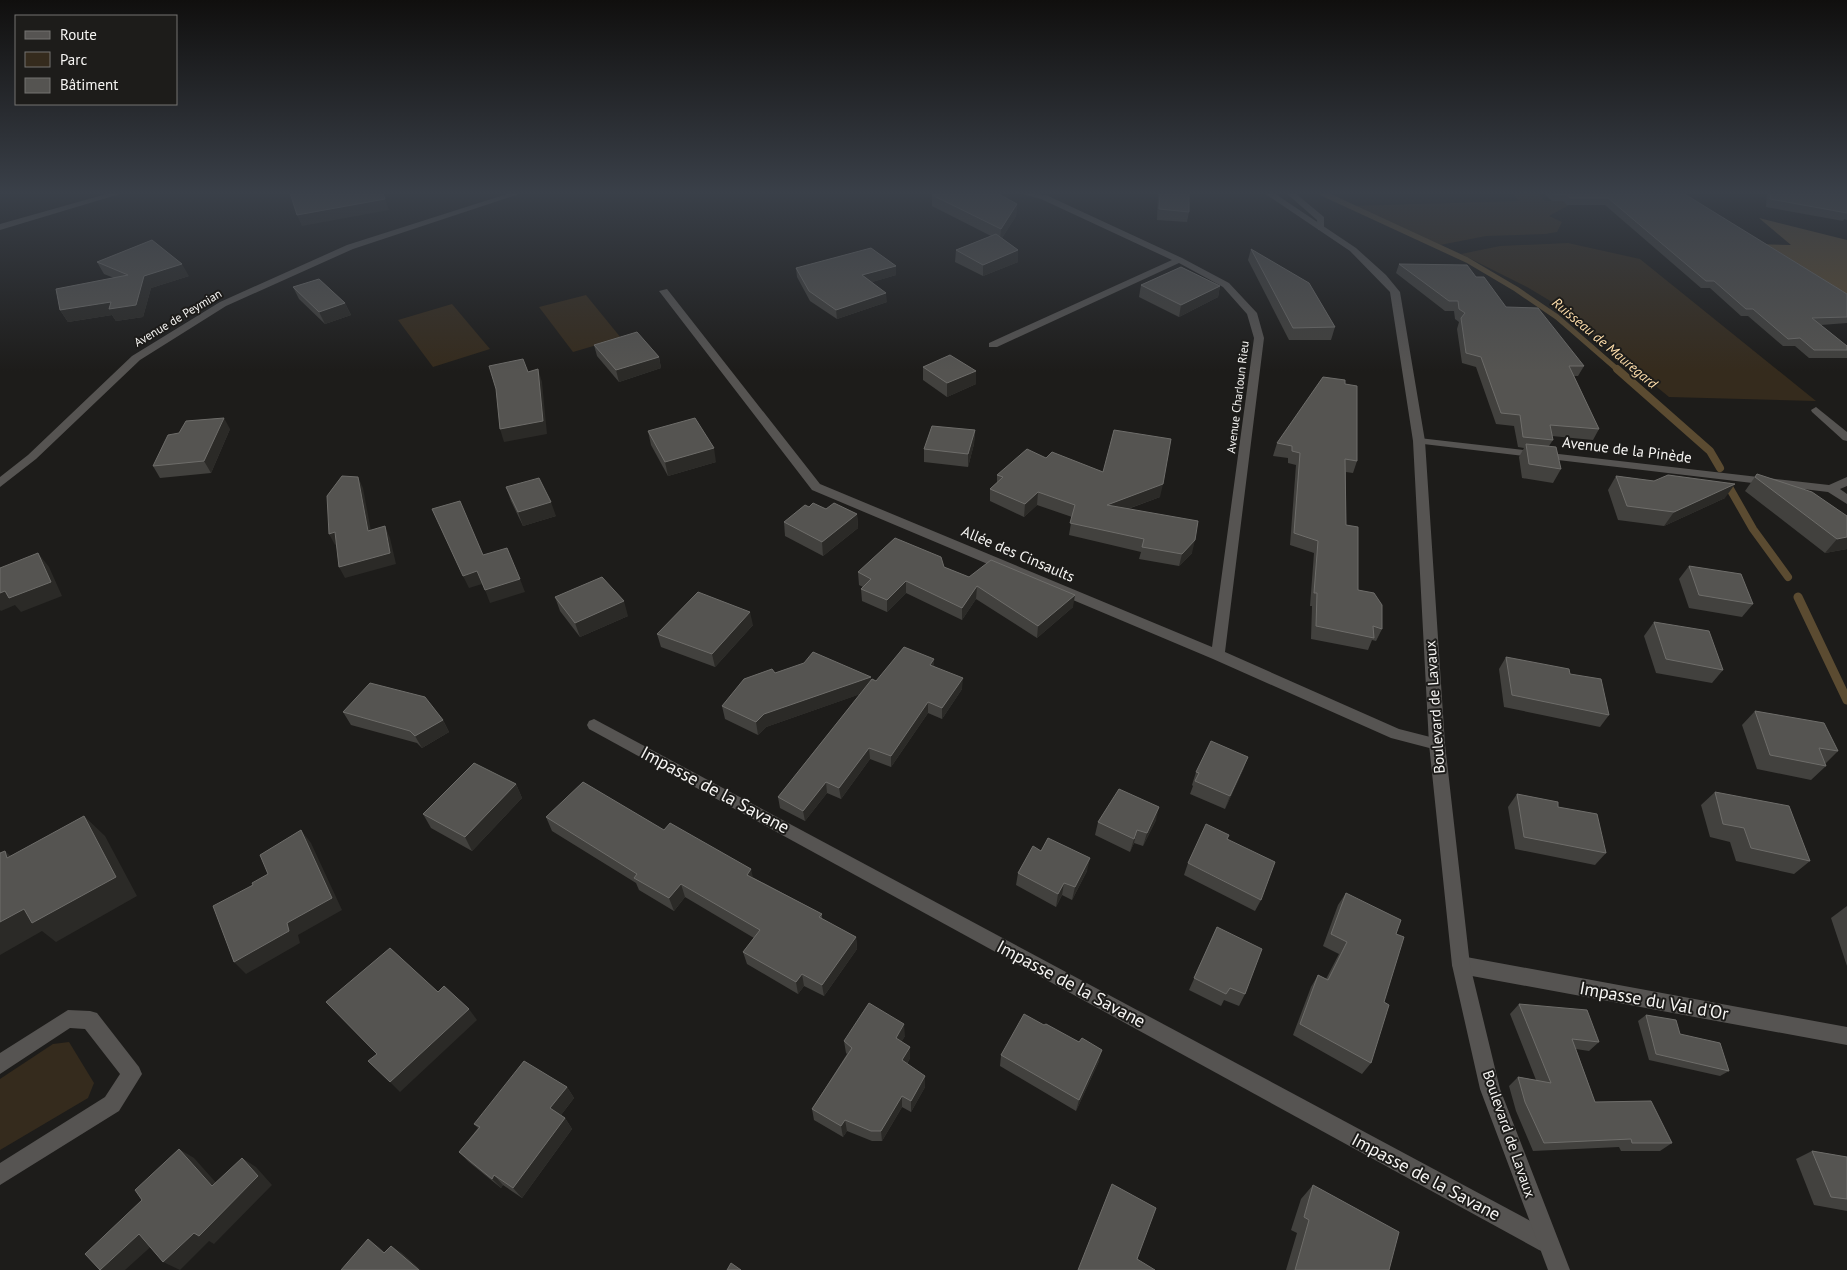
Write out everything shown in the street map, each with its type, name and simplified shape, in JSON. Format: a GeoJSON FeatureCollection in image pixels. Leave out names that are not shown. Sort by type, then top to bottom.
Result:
{"type":"FeatureCollection","features":[{"type":"Feature","properties":{"kind":"street","name":"Avenue de Peymian"},"geometry":{"type":"LineString","coordinates":[[0,483],[32,457],[136,358],[223,304],[337,252]]}},
{"type":"Feature","properties":{"kind":"street","name":"Avenue Charloun Rieu"},"geometry":{"type":"LineString","coordinates":[[1162,252],[1226,285],[1252,313],[1259,338],[1218,655]]}},
{"type":"Feature","properties":{"kind":"street","name":"Boulevard de Lavaux"},"geometry":{"type":"LineString","coordinates":[[1353,252],[1381,273],[1395,292],[1419,440],[1436,744],[1461,965],[1490,1088],[1559,1270]]}},
{"type":"Feature","properties":{"kind":"street"},"geometry":{"type":"LineString","coordinates":[[993,345],[1179,260]]}},
{"type":"Feature","properties":{"kind":"street","name":"Allée des Cinsaults"},"geometry":{"type":"LineString","coordinates":[[664,291],[816,487],[1218,655],[1396,734],[1436,744]]}},
{"type":"Feature","properties":{"kind":"street"},"geometry":{"type":"LineString","coordinates":[[1816,410],[1847,438]]}},
{"type":"Feature","properties":{"kind":"street","name":"Avenue de la Pinède"},"geometry":{"type":"LineString","coordinates":[[1419,440],[1831,489],[1847,500]]}},
{"type":"Feature","properties":{"kind":"street"},"geometry":{"type":"LineString","coordinates":[[1831,489],[1847,480]]}},
{"type":"Feature","properties":{"kind":"street","name":"Impasse de la Savane"},"geometry":{"type":"LineString","coordinates":[[594,725],[1547,1242]]}},
{"type":"Feature","properties":{"kind":"street","name":"Impasse du Val d'Or"},"geometry":{"type":"LineString","coordinates":[[1461,965],[1847,1036]]}},
{"type":"Feature","properties":{"kind":"street"},"geometry":{"type":"LineString","coordinates":[[0,1064],[68,1019],[90,1020],[132,1074],[112,1104],[0,1175]]}},
{"type":"Feature","properties":{"kind":"green space"},"geometry":{"type":"Polygon","coordinates":[[[1469,252],[1610,252],[1640,259],[1816,401],[1669,397],[1557,305],[1527,287],[1461,254],[1469,252]]]}},
{"type":"Feature","properties":{"kind":"green space"},"geometry":{"type":"Polygon","coordinates":[[[586,295],[621,338],[573,352],[539,307],[586,295]]]}},
{"type":"Feature","properties":{"kind":"green space"},"geometry":{"type":"Polygon","coordinates":[[[452,304],[490,349],[433,367],[398,320],[452,304]]]}},
{"type":"Feature","properties":{"kind":"green space"},"geometry":{"type":"Polygon","coordinates":[[[69,1042],[94,1083],[88,1098],[0,1150],[0,1079],[53,1044],[69,1042]]]}},
{"type":"Feature","properties":{"kind":"shaded area"},"geometry":{"type":"Polygon","coordinates":[[[1768,252],[1847,252],[1847,301],[1768,252]]]}},
{"type":"Feature","properties":{"kind":"building"},"geometry":{"type":"Polygon","coordinates":[[[121,252],[167,252],[182,264],[144,276],[136,305],[109,309],[111,302],[60,310],[56,289],[128,275],[97,262],[121,252]]]}},
{"type":"Feature","properties":{"kind":"building"},"geometry":{"type":"Polygon","coordinates":[[[855,252],[877,252],[896,266],[862,275],[886,293],[836,310],[809,291],[796,268],[855,252]]]}},
{"type":"Feature","properties":{"kind":"building"},"geometry":{"type":"Polygon","coordinates":[[[960,252],[1013,252],[983,265],[960,252]]]}},
{"type":"Feature","properties":{"kind":"building"},"geometry":{"type":"Polygon","coordinates":[[[1253,252],[1257,252],[1309,283],[1335,327],[1293,328],[1253,252]]]}},
{"type":"Feature","properties":{"kind":"building"},"geometry":{"type":"Polygon","coordinates":[[[1672,252],[1779,252],[1847,294],[1847,317],[1812,318],[1847,346],[1847,350],[1814,350],[1800,338],[1788,339],[1753,309],[1746,309],[1714,281],[1706,281],[1672,252]]]}},
{"type":"Feature","properties":{"kind":"building"},"geometry":{"type":"Polygon","coordinates":[[[1399,264],[1467,265],[1476,277],[1484,277],[1506,307],[1538,308],[1584,366],[1569,366],[1599,429],[1550,425],[1553,440],[1523,437],[1520,415],[1501,413],[1481,357],[1466,353],[1461,318],[1465,313],[1459,309],[1458,301],[1449,301],[1399,264]]]}},
{"type":"Feature","properties":{"kind":"building"},"geometry":{"type":"Polygon","coordinates":[[[1181,267],[1220,286],[1181,305],[1141,285],[1181,267]]]}},
{"type":"Feature","properties":{"kind":"building"},"geometry":{"type":"Polygon","coordinates":[[[319,279],[345,303],[319,312],[293,287],[319,279]]]}},
{"type":"Feature","properties":{"kind":"building"},"geometry":{"type":"Polygon","coordinates":[[[637,332],[659,357],[616,370],[594,345],[637,332]]]}},
{"type":"Feature","properties":{"kind":"building"},"geometry":{"type":"Polygon","coordinates":[[[950,355],[976,371],[947,383],[923,367],[950,355]]]}},
{"type":"Feature","properties":{"kind":"building"},"geometry":{"type":"Polygon","coordinates":[[[523,359],[528,372],[538,369],[543,421],[500,429],[496,389],[489,366],[523,359]]]}},
{"type":"Feature","properties":{"kind":"building"},"geometry":{"type":"Polygon","coordinates":[[[1323,377],[1345,380],[1345,384],[1357,386],[1357,461],[1345,459],[1346,525],[1358,527],[1358,590],[1374,593],[1382,605],[1382,629],[1373,626],[1374,638],[1316,626],[1317,593],[1314,593],[1318,541],[1294,533],[1300,453],[1292,451],[1292,446],[1277,443],[1323,377]]]}},
{"type":"Feature","properties":{"kind":"building"},"geometry":{"type":"Polygon","coordinates":[[[224,418],[204,461],[153,466],[168,435],[179,433],[186,421],[224,418]]]}},
{"type":"Feature","properties":{"kind":"building"},"geometry":{"type":"Polygon","coordinates":[[[695,418],[714,448],[665,462],[648,431],[695,418]]]}},
{"type":"Feature","properties":{"kind":"building"},"geometry":{"type":"Polygon","coordinates":[[[932,426],[975,430],[968,454],[924,449],[932,426]]]}},
{"type":"Feature","properties":{"kind":"building"},"geometry":{"type":"Polygon","coordinates":[[[1114,430],[1171,439],[1163,484],[1107,505],[1198,521],[1195,540],[1182,554],[1142,547],[1144,539],[1070,523],[1075,505],[1038,492],[1025,504],[990,489],[1003,477],[997,475],[1027,449],[1046,458],[1052,452],[1103,472],[1114,430]]]}},
{"type":"Feature","properties":{"kind":"building"},"geometry":{"type":"Polygon","coordinates":[[[1526,444],[1556,447],[1561,469],[1529,464],[1526,444]]]}},
{"type":"Feature","properties":{"kind":"building"},"geometry":{"type":"Polygon","coordinates":[[[1757,474],[1812,492],[1847,516],[1847,537],[1837,539],[1755,477],[1757,474]]]}},
{"type":"Feature","properties":{"kind":"building"},"geometry":{"type":"Polygon","coordinates":[[[1668,475],[1735,484],[1674,512],[1627,506],[1616,476],[1654,481],[1668,475]]]}},
{"type":"Feature","properties":{"kind":"building"},"geometry":{"type":"Polygon","coordinates":[[[342,476],[358,477],[368,531],[385,526],[390,553],[339,567],[335,532],[329,534],[327,496],[342,476]]]}},
{"type":"Feature","properties":{"kind":"building"},"geometry":{"type":"Polygon","coordinates":[[[539,478],[551,502],[518,512],[506,487],[539,478]]]}},
{"type":"Feature","properties":{"kind":"building"},"geometry":{"type":"Polygon","coordinates":[[[460,501],[483,555],[507,548],[520,579],[485,590],[477,571],[463,576],[432,509],[460,501]]]}},
{"type":"Feature","properties":{"kind":"building"},"geometry":{"type":"Polygon","coordinates":[[[813,503],[826,509],[834,503],[857,514],[822,542],[784,522],[805,505],[809,507],[813,503]]]}},
{"type":"Feature","properties":{"kind":"building"},"geometry":{"type":"Polygon","coordinates":[[[895,538],[941,557],[944,567],[969,577],[991,560],[1075,595],[1038,626],[977,586],[962,608],[906,581],[887,600],[861,589],[871,579],[858,572],[895,538]]]}},
{"type":"Feature","properties":{"kind":"building"},"geometry":{"type":"Polygon","coordinates":[[[38,553],[51,582],[9,598],[5,591],[0,593],[0,568],[38,553]]]}},
{"type":"Feature","properties":{"kind":"building"},"geometry":{"type":"Polygon","coordinates":[[[1689,566],[1741,574],[1753,604],[1699,595],[1689,566]]]}},
{"type":"Feature","properties":{"kind":"building"},"geometry":{"type":"Polygon","coordinates":[[[602,577],[624,601],[575,623],[555,597],[602,577]]]}},
{"type":"Feature","properties":{"kind":"building"},"geometry":{"type":"Polygon","coordinates":[[[698,592],[750,612],[712,654],[657,634],[698,592]]]}},
{"type":"Feature","properties":{"kind":"building"},"geometry":{"type":"Polygon","coordinates":[[[1654,622],[1709,631],[1723,670],[1666,659],[1654,622]]]}},
{"type":"Feature","properties":{"kind":"building"},"geometry":{"type":"Polygon","coordinates":[[[904,647],[934,659],[930,665],[963,678],[942,708],[928,702],[891,756],[869,748],[839,788],[826,782],[803,811],[778,797],[872,679],[876,681],[904,647]]]}},
{"type":"Feature","properties":{"kind":"building"},"geometry":{"type":"Polygon","coordinates":[[[813,652],[871,677],[764,714],[756,722],[722,706],[744,679],[772,669],[775,673],[804,663],[813,652]]]}},
{"type":"Feature","properties":{"kind":"building"},"geometry":{"type":"Polygon","coordinates":[[[1506,657],[1569,669],[1570,674],[1601,679],[1609,715],[1512,695],[1506,657]]]}},
{"type":"Feature","properties":{"kind":"building"},"geometry":{"type":"Polygon","coordinates":[[[370,683],[425,697],[443,720],[415,736],[410,731],[343,712],[370,683]]]}},
{"type":"Feature","properties":{"kind":"building"},"geometry":{"type":"Polygon","coordinates":[[[1755,711],[1824,723],[1838,751],[1819,748],[1826,766],[1770,755],[1755,711]]]}},
{"type":"Feature","properties":{"kind":"building"},"geometry":{"type":"Polygon","coordinates":[[[1211,741],[1248,757],[1230,796],[1195,781],[1199,773],[1196,772],[1211,741]]]}},
{"type":"Feature","properties":{"kind":"building"},"geometry":{"type":"Polygon","coordinates":[[[474,763],[516,784],[465,837],[423,814],[474,763]]]}},
{"type":"Feature","properties":{"kind":"building"},"geometry":{"type":"Polygon","coordinates":[[[583,782],[664,830],[670,823],[751,869],[747,875],[822,914],[819,917],[856,937],[822,985],[802,974],[796,982],[743,952],[760,930],[681,884],[669,898],[634,878],[637,874],[546,817],[583,782]]]}},
{"type":"Feature","properties":{"kind":"building"},"geometry":{"type":"Polygon","coordinates":[[[1119,789],[1159,807],[1147,833],[1137,830],[1134,839],[1098,822],[1119,789]]]}},
{"type":"Feature","properties":{"kind":"building"},"geometry":{"type":"Polygon","coordinates":[[[1715,792],[1789,806],[1810,861],[1751,848],[1744,828],[1723,824],[1715,792]]]}},
{"type":"Feature","properties":{"kind":"building"},"geometry":{"type":"Polygon","coordinates":[[[1517,794],[1558,802],[1558,807],[1597,814],[1606,853],[1524,837],[1517,794]]]}},
{"type":"Feature","properties":{"kind":"building"},"geometry":{"type":"Polygon","coordinates":[[[84,816],[116,877],[32,923],[24,909],[0,922],[0,853],[5,851],[7,858],[84,816]]]}},
{"type":"Feature","properties":{"kind":"building"},"geometry":{"type":"Polygon","coordinates":[[[1206,824],[1229,835],[1227,839],[1275,862],[1261,900],[1188,863],[1206,824]]]}},
{"type":"Feature","properties":{"kind":"building"},"geometry":{"type":"Polygon","coordinates":[[[301,830],[332,898],[287,923],[289,931],[234,962],[213,906],[253,885],[252,883],[268,874],[260,855],[301,830]]]}},
{"type":"Feature","properties":{"kind":"building"},"geometry":{"type":"Polygon","coordinates":[[[1048,838],[1090,858],[1075,887],[1064,883],[1058,894],[1018,873],[1033,846],[1041,851],[1048,838]]]}},
{"type":"Feature","properties":{"kind":"building"},"geometry":{"type":"Polygon","coordinates":[[[1346,893],[1401,920],[1396,934],[1404,937],[1384,1002],[1389,1005],[1371,1063],[1300,1024],[1318,975],[1328,980],[1347,942],[1331,934],[1346,893]]]}},
{"type":"Feature","properties":{"kind":"building"},"geometry":{"type":"Polygon","coordinates":[[[1217,927],[1262,949],[1245,994],[1230,988],[1226,994],[1194,978],[1217,927]]]}},
{"type":"Feature","properties":{"kind":"building"},"geometry":{"type":"Polygon","coordinates":[[[390,948],[438,992],[444,986],[469,1009],[390,1082],[368,1061],[377,1054],[326,1002],[390,948]]]}},
{"type":"Feature","properties":{"kind":"building"},"geometry":{"type":"Polygon","coordinates":[[[869,1003],[904,1024],[896,1038],[910,1047],[902,1060],[925,1076],[911,1101],[902,1096],[881,1131],[871,1131],[845,1120],[841,1126],[812,1109],[852,1048],[844,1041],[869,1003]]]}},
{"type":"Feature","properties":{"kind":"building"},"geometry":{"type":"Polygon","coordinates":[[[1519,1004],[1587,1010],[1599,1042],[1572,1039],[1595,1102],[1651,1101],[1672,1143],[1632,1143],[1631,1139],[1544,1143],[1525,1102],[1518,1077],[1551,1083],[1519,1004]]]}},
{"type":"Feature","properties":{"kind":"building"},"geometry":{"type":"Polygon","coordinates":[[[1024,1014],[1079,1042],[1082,1038],[1102,1050],[1079,1100],[1001,1055],[1024,1014]]]}},
{"type":"Feature","properties":{"kind":"building"},"geometry":{"type":"Polygon","coordinates":[[[1646,1015],[1676,1020],[1680,1034],[1720,1043],[1729,1071],[1656,1054],[1646,1015]]]}},
{"type":"Feature","properties":{"kind":"building"},"geometry":{"type":"Polygon","coordinates":[[[524,1061],[567,1087],[550,1108],[565,1118],[513,1188],[494,1175],[492,1179],[459,1152],[480,1127],[474,1124],[524,1061]]]}},
{"type":"Feature","properties":{"kind":"building"},"geometry":{"type":"Polygon","coordinates":[[[179,1149],[212,1186],[242,1158],[258,1176],[199,1236],[194,1233],[163,1262],[139,1234],[100,1270],[85,1254],[142,1200],[135,1190],[179,1149]]]}},
{"type":"Feature","properties":{"kind":"building"},"geometry":{"type":"Polygon","coordinates":[[[1812,1151],[1847,1157],[1847,1199],[1831,1197],[1812,1151]]]}},
{"type":"Feature","properties":{"kind":"building"},"geometry":{"type":"Polygon","coordinates":[[[1112,1184],[1156,1208],[1137,1259],[1155,1270],[1078,1270],[1112,1184]]]}},
{"type":"Feature","properties":{"kind":"building"},"geometry":{"type":"Polygon","coordinates":[[[1313,1185],[1399,1232],[1389,1270],[1295,1270],[1309,1220],[1304,1217],[1313,1185]]]}},
{"type":"Feature","properties":{"kind":"building"},"geometry":{"type":"Polygon","coordinates":[[[368,1239],[384,1253],[391,1246],[419,1270],[341,1270],[368,1239]]]}},
{"type":"Feature","properties":{"kind":"building"},"geometry":{"type":"Polygon","coordinates":[[[731,1263],[741,1270],[727,1270],[731,1263]]]}},
{"type":"Feature","properties":{"kind":"waterway","name":"Ruisseau de Mauregard"},"geometry":{"type":"LineString","coordinates":[[1450,252],[1516,289],[1557,317],[1618,370]]}},
{"type":"Feature","properties":{"kind":"waterway","name":"Ruisseau de Mauregard"},"geometry":{"type":"LineString","coordinates":[[1617,369],[1710,451],[1720,468]]}},
{"type":"Feature","properties":{"kind":"waterway","name":"Ruisseau de Mauregard"},"geometry":{"type":"LineString","coordinates":[[1729,487],[1753,529],[1788,577]]}},
{"type":"Feature","properties":{"kind":"waterway","name":"Ruisseau de Mauregard"},"geometry":{"type":"LineString","coordinates":[[1798,597],[1847,700]]}}]}
